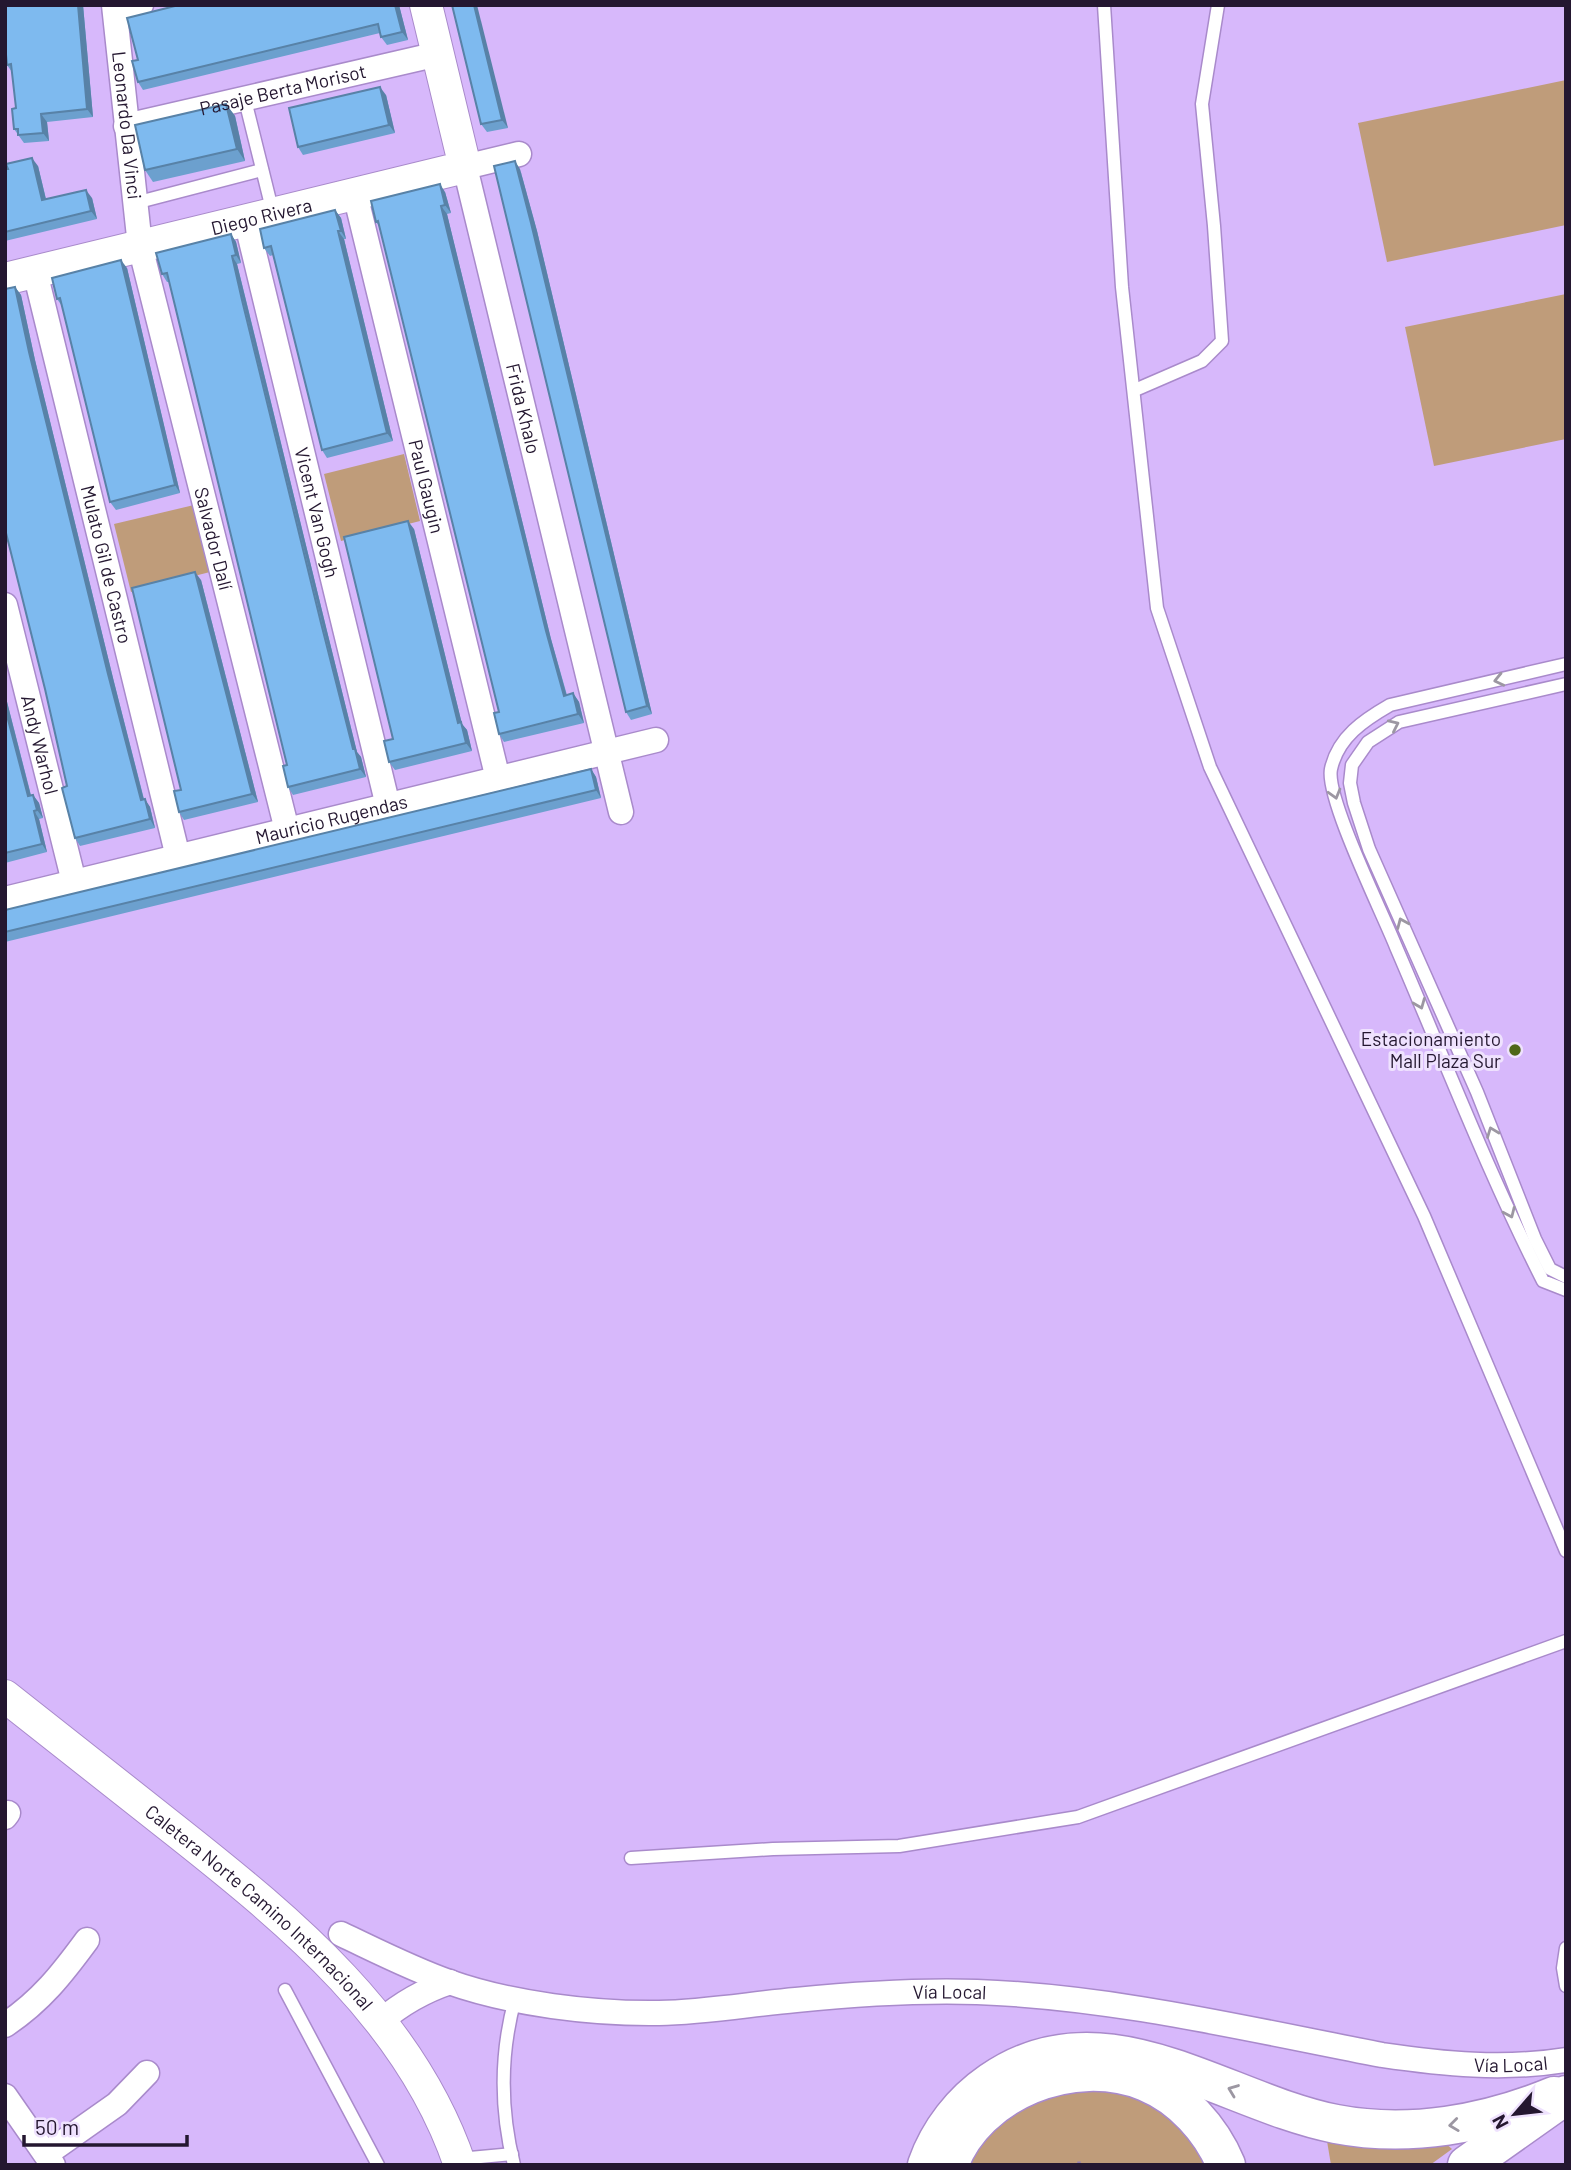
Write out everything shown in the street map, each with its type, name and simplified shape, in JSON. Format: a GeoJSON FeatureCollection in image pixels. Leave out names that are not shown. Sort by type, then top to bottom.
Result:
{"type":"FeatureCollection","features":[{"type":"Feature","properties":{"kind":"main road"},"geometry":{"type":"LineString","coordinates":[[927,2165],[952,2118],[981,2089],[1015,2068],[1053,2055],[1112,2053],[1143,2059],[1305,2117],[1367,2129],[1421,2128],[1487,2120],[1566,2093]]}},
{"type":"Feature","properties":{"kind":"main road"},"geometry":{"type":"LineString","coordinates":[[948,2165],[960,2141],[972,2126],[1001,2100],[1035,2083],[1091,2072],[1127,2076],[1145,2082],[1172,2097],[1205,2129],[1226,2165]]}},
{"type":"Feature","properties":{"kind":"main road"},"geometry":{"type":"LineString","coordinates":[[1466,2165],[1566,2093]]}},
{"type":"Feature","properties":{"kind":"street"},"geometry":{"type":"LineString","coordinates":[[115,8],[141,5]]}},
{"type":"Feature","properties":{"kind":"street","name":"Frida Khalo"},"geometry":{"type":"LineString","coordinates":[[426,5],[621,812]]}},
{"type":"Feature","properties":{"kind":"street","name":"Leonardo Da Vinci"},"geometry":{"type":"LineString","coordinates":[[115,8],[140,246]]}},
{"type":"Feature","properties":{"kind":"street","name":"Pasaje Berta Morisot"},"geometry":{"type":"LineString","coordinates":[[126,126],[438,54]]}},
{"type":"Feature","properties":{"kind":"street","name":"Diego Rivera"},"geometry":{"type":"LineString","coordinates":[[20,275],[519,154]]}},
{"type":"Feature","properties":{"kind":"street","name":"Paul Gaugin"},"geometry":{"type":"LineString","coordinates":[[355,194],[498,779]]}},
{"type":"Feature","properties":{"kind":"street","name":"Vicent Van Gogh"},"geometry":{"type":"LineString","coordinates":[[260,217],[388,806]]}},
{"type":"Feature","properties":{"kind":"street","name":"Salvador Dalí"},"geometry":{"type":"LineString","coordinates":[[140,246],[287,830]]}},
{"type":"Feature","properties":{"kind":"street","name":"Mulato Gil de Castro"},"geometry":{"type":"LineString","coordinates":[[20,275],[178,857]]}},
{"type":"Feature","properties":{"kind":"street","name":"Andy Warhol"},"geometry":{"type":"LineString","coordinates":[[5,605],[74,882]]}},
{"type":"Feature","properties":{"kind":"street","name":"Mauricio Rugendas"},"geometry":{"type":"LineString","coordinates":[[5,899],[656,740]]}},
{"type":"Feature","properties":{"kind":"street","name":"Caletera Norte Camino Internacional"},"geometry":{"type":"LineString","coordinates":[[5,1696],[272,1909],[337,1970],[400,2046],[428,2092],[455,2163]]}},
{"type":"Feature","properties":{"kind":"street","name":"Vía Local"},"geometry":{"type":"LineString","coordinates":[[341,1934],[450,1982],[515,1998],[583,2010],[660,2013],[799,1999],[914,1992],[1034,1995],[1125,2005],[1422,2061],[1491,2065],[1566,2060]]}},
{"type":"Feature","properties":{"kind":"street"},"geometry":{"type":"LineString","coordinates":[[5,2025],[44,1994],[87,1940]]}},
{"type":"Feature","properties":{"kind":"street"},"geometry":{"type":"LineString","coordinates":[[381,2021],[411,1998],[450,1982]]}},
{"type":"Feature","properties":{"kind":"street"},"geometry":{"type":"LineString","coordinates":[[5,2096],[49,2160],[117,2104],[147,2073]]}},
{"type":"Feature","properties":{"kind":"lane"},"geometry":{"type":"LineString","coordinates":[[1104,5],[1122,287],[1157,608],[1210,767],[1424,1216],[1566,1551]]}},
{"type":"Feature","properties":{"kind":"lane"},"geometry":{"type":"LineString","coordinates":[[1135,390],[1202,361],[1222,341],[1202,104],[1218,5]]}},
{"type":"Feature","properties":{"kind":"lane"},"geometry":{"type":"LineString","coordinates":[[245,100],[262,170],[260,217]]}},
{"type":"Feature","properties":{"kind":"lane"},"geometry":{"type":"LineString","coordinates":[[135,203],[262,170]]}},
{"type":"Feature","properties":{"kind":"lane"},"geometry":{"type":"LineString","coordinates":[[1566,664],[1390,705],[1353,729],[1344,741],[1331,770],[1331,788],[1355,852],[1523,1242],[1543,1281],[1566,1290]]}},
{"type":"Feature","properties":{"kind":"lane"},"geometry":{"type":"LineString","coordinates":[[1566,684],[1399,722],[1368,742],[1352,765],[1350,783],[1369,849],[1477,1092],[1535,1238],[1550,1269],[1566,1277]]}},
{"type":"Feature","properties":{"kind":"lane"},"geometry":{"type":"LineString","coordinates":[[631,1858],[773,1849],[899,1846],[1078,1817],[1566,1641]]}},
{"type":"Feature","properties":{"kind":"lane"},"geometry":{"type":"LineString","coordinates":[[1566,1948],[1563,1968],[1566,1986]]}},
{"type":"Feature","properties":{"kind":"lane"},"geometry":{"type":"LineString","coordinates":[[285,1990],[378,2165]]}},
{"type":"Feature","properties":{"kind":"lane"},"geometry":{"type":"LineString","coordinates":[[455,2163],[513,2159],[502,2092],[506,2030],[515,1998]]}},
{"type":"Feature","properties":{"kind":"shaded area"},"geometry":{"type":"Polygon","coordinates":[[[1566,80],[1566,225],[1387,262],[1358,123],[1566,80]]]}},
{"type":"Feature","properties":{"kind":"shaded area"},"geometry":{"type":"Polygon","coordinates":[[[1566,294],[1566,439],[1434,466],[1405,327],[1566,294]]]}},
{"type":"Feature","properties":{"kind":"shaded area"},"geometry":{"type":"Polygon","coordinates":[[[404,454],[420,521],[341,541],[324,474],[404,454]]]}},
{"type":"Feature","properties":{"kind":"shaded area"},"geometry":{"type":"Polygon","coordinates":[[[194,505],[210,572],[131,592],[114,524],[194,505]]]}},
{"type":"Feature","properties":{"kind":"shaded area"},"geometry":{"type":"Polygon","coordinates":[[[1078,2088],[1125,2094],[1164,2110],[1212,2165],[965,2165],[1005,2115],[1049,2094],[1078,2088]]]}},
{"type":"Feature","properties":{"kind":"shaded area"},"geometry":{"type":"Polygon","coordinates":[[[1327,2141],[1445,2143],[1452,2149],[1430,2165],[1331,2165],[1327,2141]]]}},
{"type":"Feature","properties":{"kind":"building"},"geometry":{"type":"Polygon","coordinates":[[[5,5],[78,5],[87,109],[41,114],[43,133],[18,135],[18,129],[14,129],[12,109],[16,108],[11,64],[7,65],[5,5]]]}},
{"type":"Feature","properties":{"kind":"building"},"geometry":{"type":"Polygon","coordinates":[[[179,5],[395,5],[402,32],[381,37],[378,24],[138,82],[132,61],[138,60],[127,18],[179,5]]]}},
{"type":"Feature","properties":{"kind":"building"},"geometry":{"type":"Polygon","coordinates":[[[452,5],[474,5],[502,120],[481,124],[452,5]]]}},
{"type":"Feature","properties":{"kind":"building"},"geometry":{"type":"Polygon","coordinates":[[[380,87],[389,125],[298,147],[289,108],[380,87]]]}},
{"type":"Feature","properties":{"kind":"building"},"geometry":{"type":"Polygon","coordinates":[[[226,104],[237,149],[145,170],[135,125],[226,104]]]}},
{"type":"Feature","properties":{"kind":"building"},"geometry":{"type":"Polygon","coordinates":[[[32,158],[42,200],[86,190],[91,211],[5,232],[6,164],[32,158]]]}},
{"type":"Feature","properties":{"kind":"building"},"geometry":{"type":"Polygon","coordinates":[[[515,161],[647,706],[626,712],[494,166],[515,161]]]}},
{"type":"Feature","properties":{"kind":"building"},"geometry":{"type":"Polygon","coordinates":[[[440,184],[445,205],[441,206],[546,631],[564,696],[573,693],[578,714],[499,734],[494,713],[499,712],[371,201],[440,184]]]}},
{"type":"Feature","properties":{"kind":"building"},"geometry":{"type":"Polygon","coordinates":[[[335,210],[387,433],[322,450],[271,246],[264,248],[260,229],[335,210]]]}},
{"type":"Feature","properties":{"kind":"building"},"geometry":{"type":"Polygon","coordinates":[[[231,234],[236,255],[232,256],[242,300],[321,623],[360,769],[288,787],[283,766],[287,765],[167,273],[162,274],[156,253],[231,234]]]}},
{"type":"Feature","properties":{"kind":"building"},"geometry":{"type":"Polygon","coordinates":[[[121,260],[175,485],[110,502],[60,298],[57,299],[52,278],[121,260]]]}},
{"type":"Feature","properties":{"kind":"building"},"geometry":{"type":"Polygon","coordinates":[[[15,287],[108,674],[141,800],[145,799],[150,819],[75,838],[62,788],[67,786],[5,529],[5,289],[15,287]]]}},
{"type":"Feature","properties":{"kind":"building"},"geometry":{"type":"Polygon","coordinates":[[[408,521],[458,723],[461,722],[466,743],[389,762],[384,741],[393,739],[344,537],[408,521]]]}},
{"type":"Feature","properties":{"kind":"building"},"geometry":{"type":"Polygon","coordinates":[[[195,572],[252,794],[179,812],[174,791],[181,790],[132,588],[195,572]]]}},
{"type":"Feature","properties":{"kind":"building"},"geometry":{"type":"Polygon","coordinates":[[[5,708],[28,796],[33,795],[42,844],[5,853],[5,708]]]}},
{"type":"Feature","properties":{"kind":"building"},"geometry":{"type":"Polygon","coordinates":[[[591,769],[596,790],[5,932],[5,910],[591,769]]]}},
{"type":"Feature","properties":{"kind":"place","name":"Estacionamiento Mall Plaza Sur"},"geometry":{"type":"Point","coordinates":[1515,1050]}}]}
